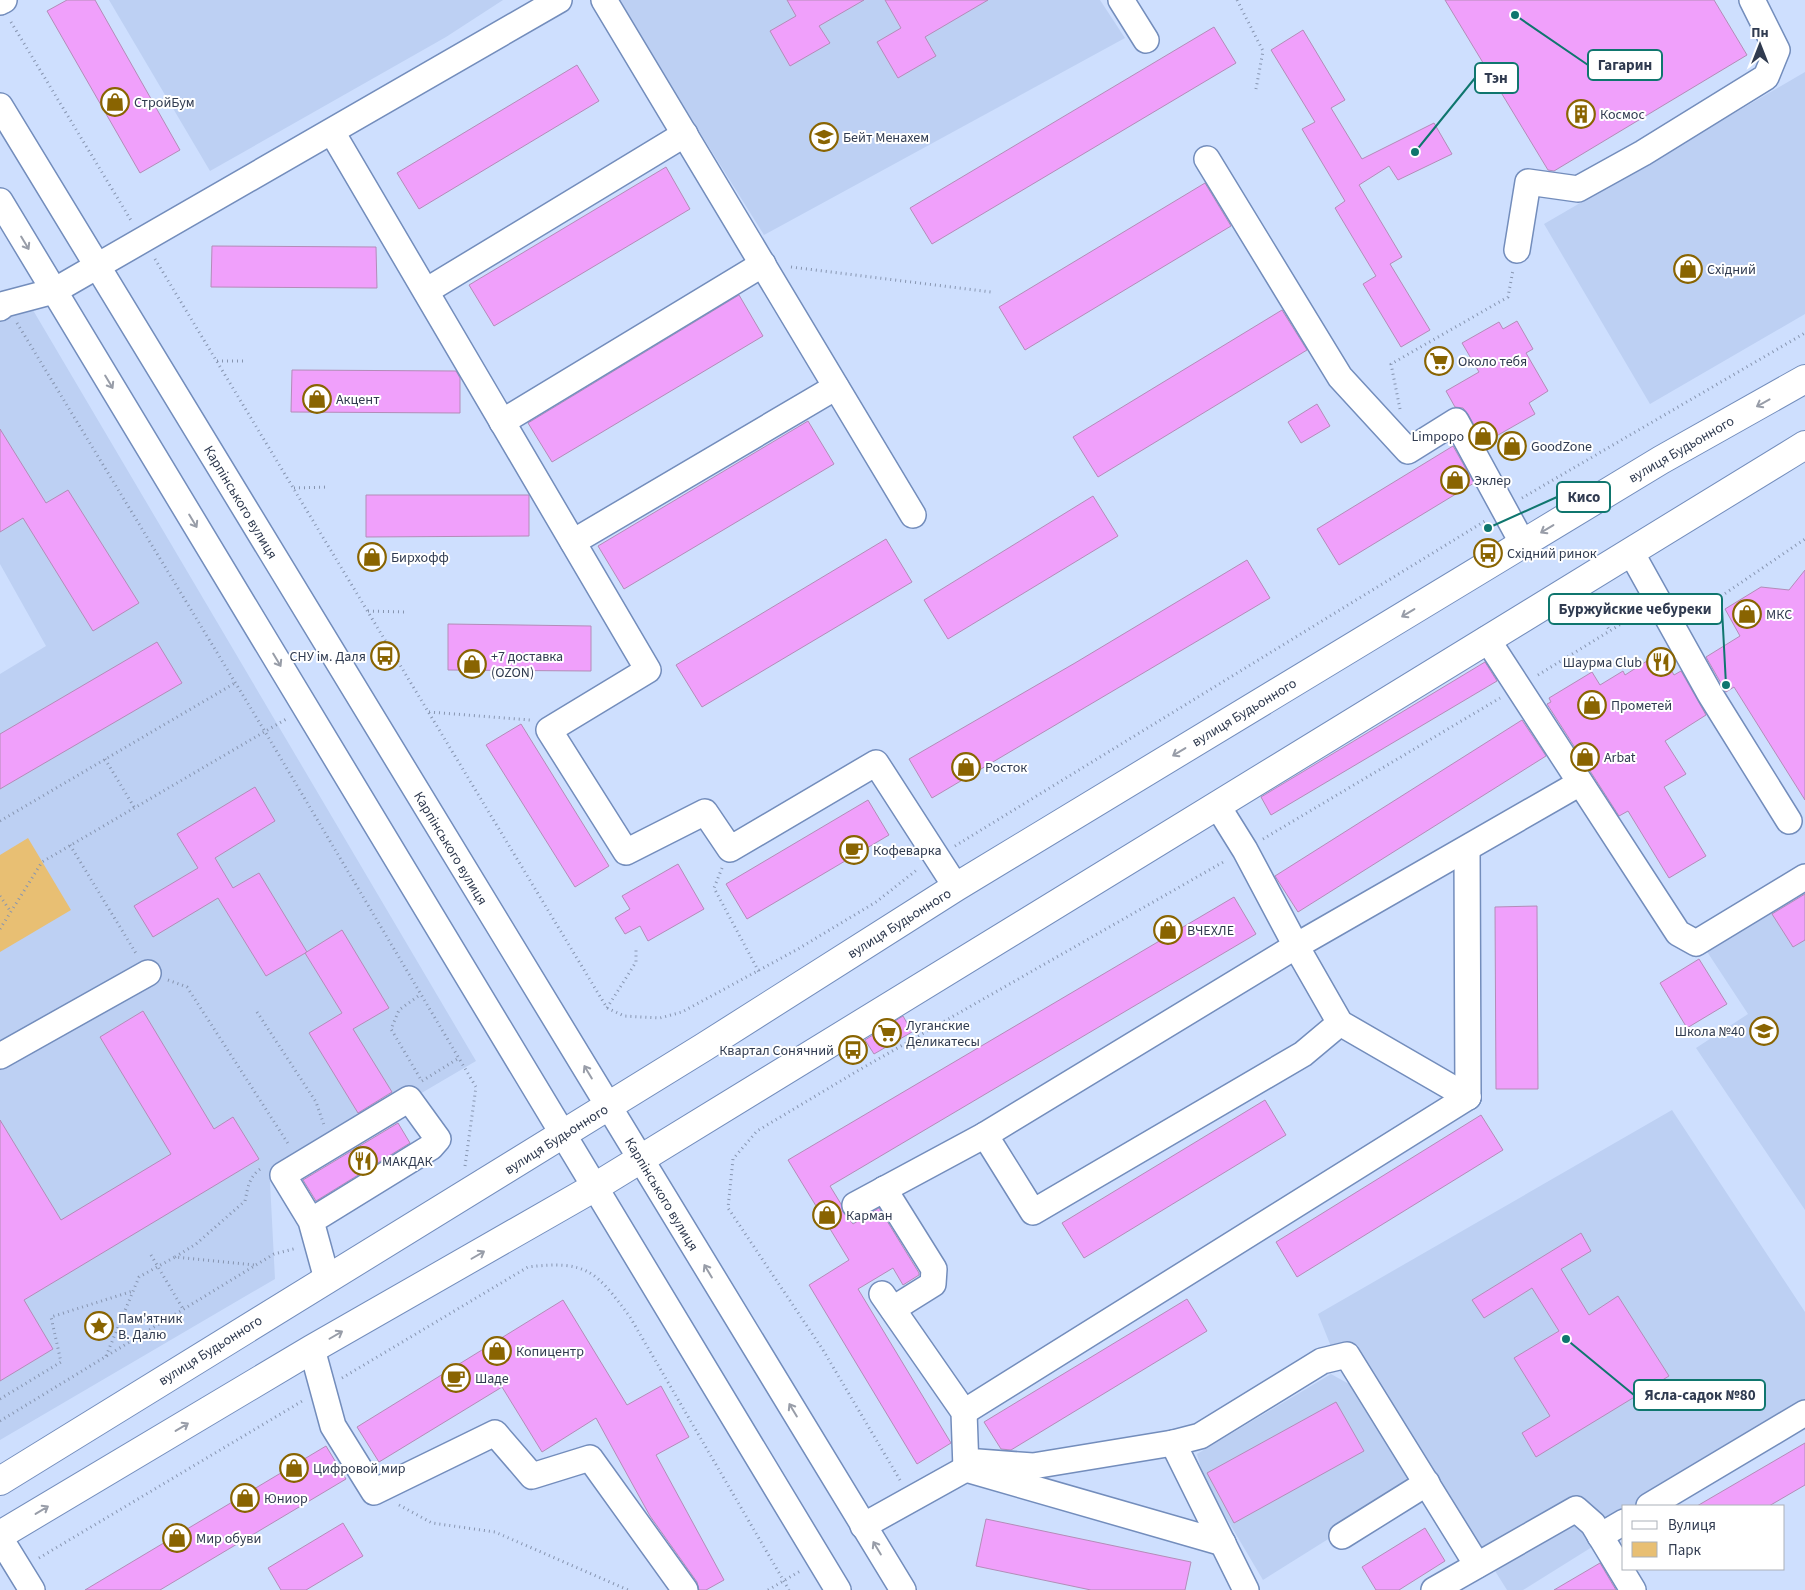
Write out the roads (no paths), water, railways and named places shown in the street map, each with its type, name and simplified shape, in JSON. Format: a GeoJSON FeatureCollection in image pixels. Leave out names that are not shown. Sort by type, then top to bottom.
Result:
{"type":"FeatureCollection","features":[{"type":"Feature","properties":{"kind":"main road","name":"вулиця Будьонного"},"geometry":{"type":"LineString","coordinates":[[0,1480],[563,1134],[956,887],[1661,460],[1805,379]]}},
{"type":"Feature","properties":{"kind":"main road"},"geometry":{"type":"LineString","coordinates":[[0,1536],[312,1349],[595,1187],[1805,445]]}},
{"type":"Feature","properties":{"kind":"street"},"geometry":{"type":"LineString","coordinates":[[3,306],[54,291],[98,267],[559,0]]}},
{"type":"Feature","properties":{"kind":"street"},"geometry":{"type":"LineString","coordinates":[[604,0],[912,515]]}},
{"type":"Feature","properties":{"kind":"street"},"geometry":{"type":"LineString","coordinates":[[1121,0],[1146,40]]}},
{"type":"Feature","properties":{"kind":"street"},"geometry":{"type":"LineString","coordinates":[[1516,250],[1528,182],[1578,189],[1643,153],[1766,78],[1777,50],[1752,0]]}},
{"type":"Feature","properties":{"kind":"street","name":"Карпінського вулиця"},"geometry":{"type":"LineString","coordinates":[[0,106],[902,1590]]}},
{"type":"Feature","properties":{"kind":"street"},"geometry":{"type":"LineString","coordinates":[[332,132],[648,670],[549,730],[626,852],[704,812],[730,849],[876,763],[956,887]]}},
{"type":"Feature","properties":{"kind":"street"},"geometry":{"type":"LineString","coordinates":[[426,291],[685,134]]}},
{"type":"Feature","properties":{"kind":"street"},"geometry":{"type":"LineString","coordinates":[[1207,159],[1340,376],[1408,451],[1456,422],[1523,544]]}},
{"type":"Feature","properties":{"kind":"street"},"geometry":{"type":"LineString","coordinates":[[0,201],[838,1590]]}},
{"type":"Feature","properties":{"kind":"street"},"geometry":{"type":"LineString","coordinates":[[502,422],[763,264]]}},
{"type":"Feature","properties":{"kind":"street"},"geometry":{"type":"LineString","coordinates":[[573,542],[836,387]]}},
{"type":"Feature","properties":{"kind":"street"},"geometry":{"type":"LineString","coordinates":[[1631,552],[1710,694],[1789,821]]}},
{"type":"Feature","properties":{"kind":"street"},"geometry":{"type":"LineString","coordinates":[[1487,640],[1514,674],[1580,783],[1678,933],[1696,943],[1805,878]]}},
{"type":"Feature","properties":{"kind":"street"},"geometry":{"type":"LineString","coordinates":[[855,1205],[985,1135],[1296,946],[1580,783]]}},
{"type":"Feature","properties":{"kind":"street"},"geometry":{"type":"LineString","coordinates":[[1217,805],[1245,850],[1296,946],[1340,1023],[1468,1097]]}},
{"type":"Feature","properties":{"kind":"street"},"geometry":{"type":"LineString","coordinates":[[1467,849],[1468,1097]]}},
{"type":"Feature","properties":{"kind":"street"},"geometry":{"type":"LineString","coordinates":[[0,1056],[148,973]]}},
{"type":"Feature","properties":{"kind":"street"},"geometry":{"type":"LineString","coordinates":[[985,1135],[1033,1212],[1303,1054],[1340,1023]]}},
{"type":"Feature","properties":{"kind":"street"},"geometry":{"type":"LineString","coordinates":[[964,1412],[1468,1097]]}},
{"type":"Feature","properties":{"kind":"street"},"geometry":{"type":"LineString","coordinates":[[314,1232],[373,1183],[397,1183],[441,1158],[444,1150],[409,1099],[283,1174],[314,1232],[327,1279]]}},
{"type":"Feature","properties":{"kind":"street"},"geometry":{"type":"LineString","coordinates":[[884,1189],[934,1269],[933,1284],[887,1301],[964,1412],[966,1469]]}},
{"type":"Feature","properties":{"kind":"street"},"geometry":{"type":"LineString","coordinates":[[312,1349],[333,1426],[374,1492],[495,1433],[532,1476],[590,1458],[685,1590]]}},
{"type":"Feature","properties":{"kind":"street"},"geometry":{"type":"LineString","coordinates":[[864,1526],[978,1462],[1033,1466],[1173,1443],[1200,1436],[1322,1361],[1347,1355],[1478,1565]]}},
{"type":"Feature","properties":{"kind":"street"},"geometry":{"type":"LineString","coordinates":[[1651,1505],[1805,1413]]}},
{"type":"Feature","properties":{"kind":"street"},"geometry":{"type":"LineString","coordinates":[[1173,1443],[1246,1590]]}},
{"type":"Feature","properties":{"kind":"street"},"geometry":{"type":"LineString","coordinates":[[966,1469],[1223,1543]]}},
{"type":"Feature","properties":{"kind":"street"},"geometry":{"type":"LineString","coordinates":[[1342,1536],[1427,1484]]}},
{"type":"Feature","properties":{"kind":"street"},"geometry":{"type":"LineString","coordinates":[[1434,1590],[1576,1509],[1593,1524],[1633,1590]]}},
{"type":"Feature","properties":{"kind":"street"},"geometry":{"type":"LineString","coordinates":[[1600,1536],[1622,1523]]}},
{"type":"Feature","properties":{"kind":"street"},"geometry":{"type":"LineString","coordinates":[[0,1536],[26,1580]]}},
{"type":"Feature","properties":{"kind":"place","name":"Гагарин"},"geometry":{"type":"Point","coordinates":[1515,15]}},
{"type":"Feature","properties":{"kind":"place","name":"СтройБум"},"geometry":{"type":"Point","coordinates":[115,102]}},
{"type":"Feature","properties":{"kind":"place","name":"Космос"},"geometry":{"type":"Point","coordinates":[1581,114]}},
{"type":"Feature","properties":{"kind":"place","name":"Бейт Менахем"},"geometry":{"type":"Point","coordinates":[824,137]}},
{"type":"Feature","properties":{"kind":"place","name":"Тэн"},"geometry":{"type":"Point","coordinates":[1415,152]}},
{"type":"Feature","properties":{"kind":"place","name":"Східний"},"geometry":{"type":"Point","coordinates":[1688,269]}},
{"type":"Feature","properties":{"kind":"place","name":"Около тебя"},"geometry":{"type":"Point","coordinates":[1439,361]}},
{"type":"Feature","properties":{"kind":"place","name":"Акцент"},"geometry":{"type":"Point","coordinates":[317,399]}},
{"type":"Feature","properties":{"kind":"place","name":"Limpopo"},"geometry":{"type":"Point","coordinates":[1483,436]}},
{"type":"Feature","properties":{"kind":"place","name":"GoodZone"},"geometry":{"type":"Point","coordinates":[1512,446]}},
{"type":"Feature","properties":{"kind":"place","name":"Эклер"},"geometry":{"type":"Point","coordinates":[1455,480]}},
{"type":"Feature","properties":{"kind":"place","name":"Кисо"},"geometry":{"type":"Point","coordinates":[1488,528]}},
{"type":"Feature","properties":{"kind":"place","name":"Східний ринок"},"geometry":{"type":"Point","coordinates":[1488,553]}},
{"type":"Feature","properties":{"kind":"place","name":"Бирхофф"},"geometry":{"type":"Point","coordinates":[372,557]}},
{"type":"Feature","properties":{"kind":"place","name":"МКС"},"geometry":{"type":"Point","coordinates":[1747,614]}},
{"type":"Feature","properties":{"kind":"place","name":"СНУ ім. Даля"},"geometry":{"type":"Point","coordinates":[385,656]}},
{"type":"Feature","properties":{"kind":"place","name":"Шаурма Club"},"geometry":{"type":"Point","coordinates":[1661,662]}},
{"type":"Feature","properties":{"kind":"place","name":"+7 доставка (OZON)"},"geometry":{"type":"Point","coordinates":[472,664]}},
{"type":"Feature","properties":{"kind":"place","name":"Буржуйские чебуреки"},"geometry":{"type":"Point","coordinates":[1726,685]}},
{"type":"Feature","properties":{"kind":"place","name":"Прометей"},"geometry":{"type":"Point","coordinates":[1592,705]}},
{"type":"Feature","properties":{"kind":"place","name":"Arbat"},"geometry":{"type":"Point","coordinates":[1585,757]}},
{"type":"Feature","properties":{"kind":"place","name":"Росток"},"geometry":{"type":"Point","coordinates":[966,767]}},
{"type":"Feature","properties":{"kind":"place","name":"Кофеварка"},"geometry":{"type":"Point","coordinates":[854,850]}},
{"type":"Feature","properties":{"kind":"place","name":"ВЧЕХЛЕ"},"geometry":{"type":"Point","coordinates":[1168,930]}},
{"type":"Feature","properties":{"kind":"place","name":"Школа №40"},"geometry":{"type":"Point","coordinates":[1764,1031]}},
{"type":"Feature","properties":{"kind":"place","name":"Луганские Деликатесы"},"geometry":{"type":"Point","coordinates":[887,1033]}},
{"type":"Feature","properties":{"kind":"place","name":"Квартал Сонячний"},"geometry":{"type":"Point","coordinates":[853,1050]}},
{"type":"Feature","properties":{"kind":"place","name":"МАКДАК"},"geometry":{"type":"Point","coordinates":[363,1161]}},
{"type":"Feature","properties":{"kind":"place","name":"Карман"},"geometry":{"type":"Point","coordinates":[827,1215]}},
{"type":"Feature","properties":{"kind":"place","name":"Пам'ятник В. Далю"},"geometry":{"type":"Point","coordinates":[99,1326]}},
{"type":"Feature","properties":{"kind":"place","name":"Ясла-садок №80"},"geometry":{"type":"Point","coordinates":[1566,1339]}},
{"type":"Feature","properties":{"kind":"place","name":"Копицентр"},"geometry":{"type":"Point","coordinates":[497,1351]}},
{"type":"Feature","properties":{"kind":"place","name":"Шаде"},"geometry":{"type":"Point","coordinates":[456,1378]}},
{"type":"Feature","properties":{"kind":"place","name":"Цифровой мир"},"geometry":{"type":"Point","coordinates":[294,1468]}},
{"type":"Feature","properties":{"kind":"place","name":"Юниор"},"geometry":{"type":"Point","coordinates":[245,1498]}},
{"type":"Feature","properties":{"kind":"place","name":"Мир обуви"},"geometry":{"type":"Point","coordinates":[177,1538]}}]}
